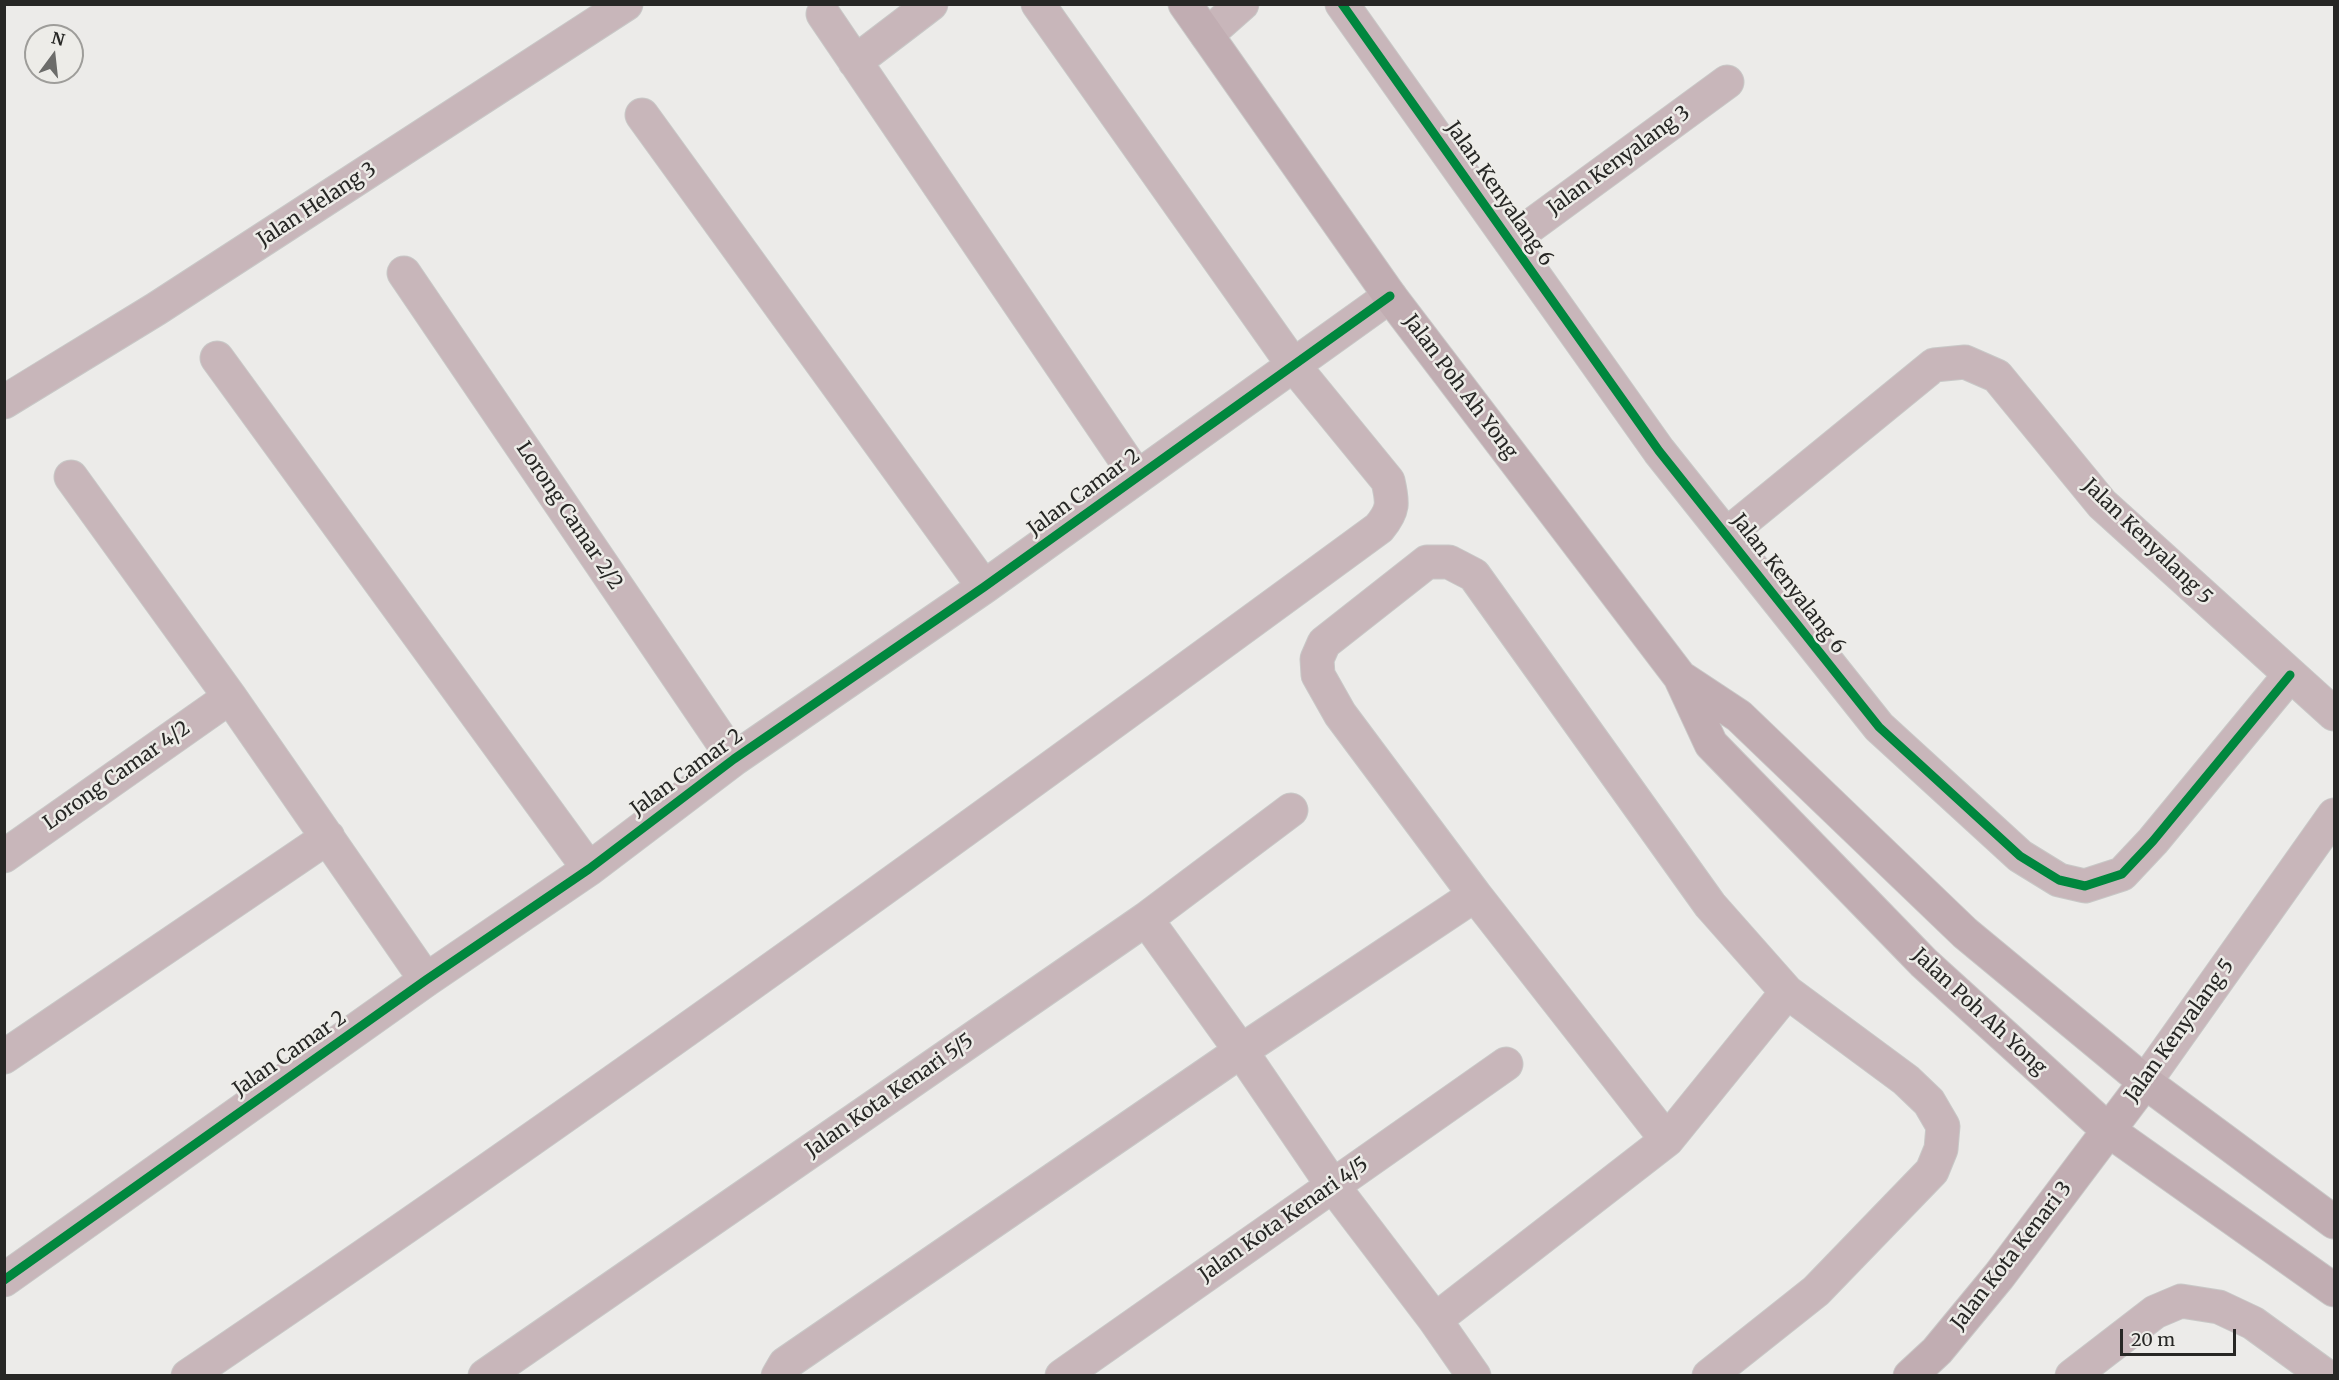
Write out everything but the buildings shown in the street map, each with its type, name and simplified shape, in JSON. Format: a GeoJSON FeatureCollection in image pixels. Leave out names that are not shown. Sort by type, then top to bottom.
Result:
{"type":"FeatureCollection","features":[{"type":"Feature","properties":{"kind":"main road","name":"Jalan Poh Ah Yong"},"geometry":{"type":"LineString","coordinates":[[1185,4],[1390,296],[1680,677],[1711,744],[1924,963],[2108,1130],[2334,1290]]}},
{"type":"Feature","properties":{"kind":"main road","name":"Jalan Poh Ah Yong"},"geometry":{"type":"LineString","coordinates":[[1680,677],[1739,716],[1965,933],[2145,1082],[2334,1222]]}},
{"type":"Feature","properties":{"kind":"main road","name":"Jalan Kenyalang 5"},"geometry":{"type":"LineString","coordinates":[[2108,1130],[2145,1082]]}},
{"type":"Feature","properties":{"kind":"main road","name":"Jalan Kota Kenari 3"},"geometry":{"type":"LineString","coordinates":[[1910,1376],[1937,1351],[2000,1276],[2108,1130]]}},
{"type":"Feature","properties":{"kind":"street","name":"Jalan Helang 3"},"geometry":{"type":"LineString","coordinates":[[4,402],[156,309],[626,4]]}},
{"type":"Feature","properties":{"kind":"street"},"geometry":{"type":"LineString","coordinates":[[855,62],[931,4]]}},
{"type":"Feature","properties":{"kind":"street"},"geometry":{"type":"LineString","coordinates":[[188,1376],[397,1235],[1041,776],[1378,528],[1390,514],[1392,500],[1388,481],[1294,366],[1038,4]]}},
{"type":"Feature","properties":{"kind":"street"},"geometry":{"type":"LineString","coordinates":[[1207,35],[1242,4]]}},
{"type":"Feature","properties":{"kind":"street","name":"Jalan Kenyalang 6"},"geometry":{"type":"LineString","coordinates":[[1342,4],[1659,451],[1879,727],[2020,856],[2060,880],[2085,886],[2122,874],[2153,841],[2290,675]]}},
{"type":"Feature","properties":{"kind":"street"},"geometry":{"type":"LineString","coordinates":[[823,14],[1137,477]]}},
{"type":"Feature","properties":{"kind":"street","name":"Jalan Kenyalang 3"},"geometry":{"type":"LineString","coordinates":[[1510,240],[1727,82]]}},
{"type":"Feature","properties":{"kind":"street"},"geometry":{"type":"LineString","coordinates":[[642,115],[984,587]]}},
{"type":"Feature","properties":{"kind":"street","name":"Lorong Camar 2/2"},"geometry":{"type":"LineString","coordinates":[[404,273],[734,759]]}},
{"type":"Feature","properties":{"kind":"street","name":"Jalan Camar 2"},"geometry":{"type":"LineString","coordinates":[[4,1280],[426,980],[589,868],[734,759],[984,587],[1390,296]]}},
{"type":"Feature","properties":{"kind":"street"},"geometry":{"type":"LineString","coordinates":[[217,358],[589,868]]}},
{"type":"Feature","properties":{"kind":"street","name":"Jalan Kenyalang 5"},"geometry":{"type":"LineString","coordinates":[[1726,535],[1934,365],[1965,362],[1997,375],[2102,504],[2334,714]]}},
{"type":"Feature","properties":{"kind":"street"},"geometry":{"type":"LineString","coordinates":[[71,477],[230,697],[426,980]]}},
{"type":"Feature","properties":{"kind":"street"},"geometry":{"type":"LineString","coordinates":[[1667,1140],[1475,895],[1340,714],[1318,675],[1317,659],[1324,643],[1427,562],[1449,562],[1474,575],[1710,905],[1787,992],[1906,1080],[1929,1102],[1943,1126],[1941,1149],[1932,1171],[1816,1291],[1709,1376]]}},
{"type":"Feature","properties":{"kind":"street","name":"Lorong Camar 4/2"},"geometry":{"type":"LineString","coordinates":[[4,856],[230,697]]}},
{"type":"Feature","properties":{"kind":"street","name":"Jalan Kota Kenari 5/5"},"geometry":{"type":"LineString","coordinates":[[485,1376],[1146,919],[1291,810]]}},
{"type":"Feature","properties":{"kind":"street","name":"Jalan Kenyalang 5"},"geometry":{"type":"LineString","coordinates":[[2145,1082],[2334,815]]}},
{"type":"Feature","properties":{"kind":"street"},"geometry":{"type":"LineString","coordinates":[[4,1056],[328,837]]}},
{"type":"Feature","properties":{"kind":"street"},"geometry":{"type":"LineString","coordinates":[[778,1376],[785,1364],[795,1357],[1241,1051],[1475,895]]}},
{"type":"Feature","properties":{"kind":"street"},"geometry":{"type":"LineString","coordinates":[[1146,919],[1241,1051],[1333,1186],[1435,1320],[1474,1376]]}},
{"type":"Feature","properties":{"kind":"street"},"geometry":{"type":"LineString","coordinates":[[1435,1320],[1667,1140],[1787,992]]}},
{"type":"Feature","properties":{"kind":"street","name":"Jalan Kota Kenari 4/5"},"geometry":{"type":"LineString","coordinates":[[1062,1376],[1506,1064]]}},
{"type":"Feature","properties":{"kind":"street"},"geometry":{"type":"LineString","coordinates":[[2072,1376],[2155,1312],[2181,1301],[2219,1307],[2253,1323],[2326,1376]]}},
{"type":"Feature","properties":{"kind":"cycle path"},"geometry":{"type":"LineString","coordinates":[[1342,4],[1659,451],[1879,727],[2020,856],[2059,880],[2085,886],[2122,874],[2153,841],[2290,675]]}},
{"type":"Feature","properties":{"kind":"cycle path"},"geometry":{"type":"LineString","coordinates":[[4,1280],[426,980],[589,869],[734,759],[984,587],[1390,296]]}}]}
